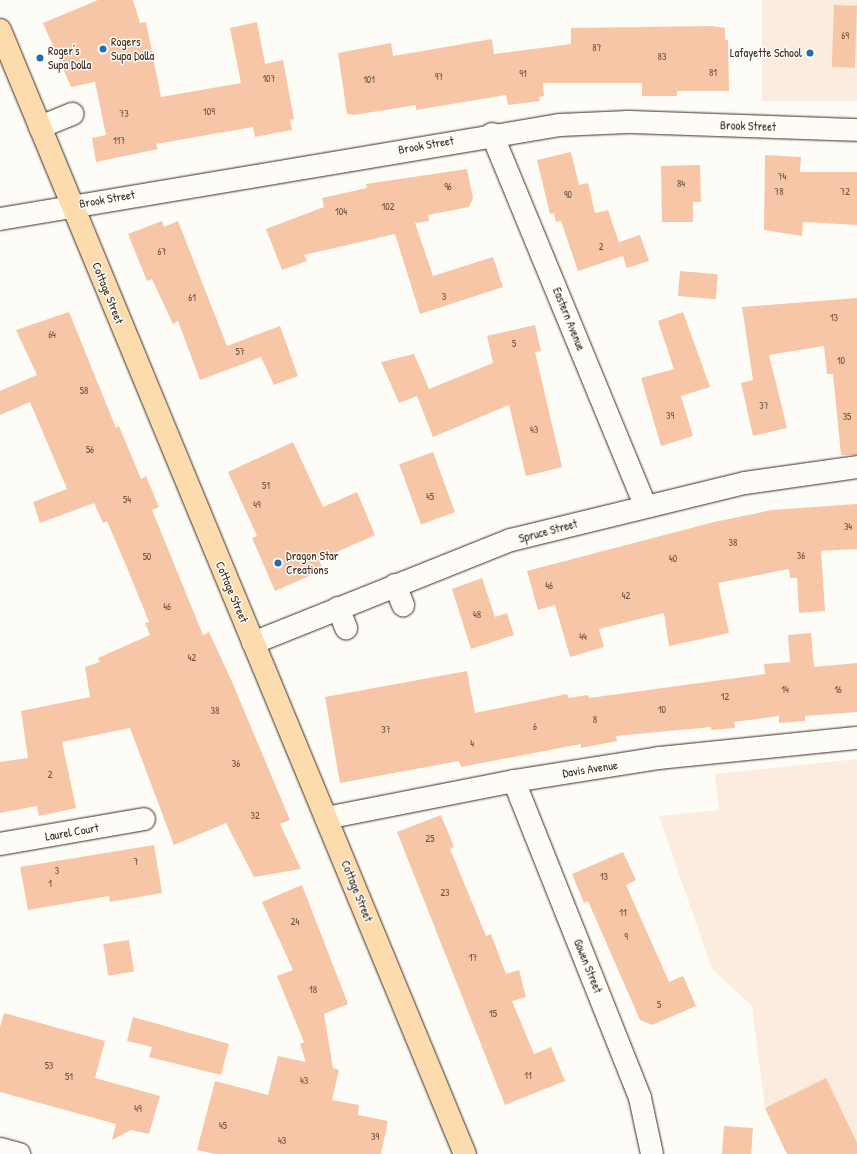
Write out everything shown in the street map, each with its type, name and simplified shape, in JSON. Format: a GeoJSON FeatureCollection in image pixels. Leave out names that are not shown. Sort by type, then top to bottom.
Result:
{"type":"FeatureCollection","features":[{"type":"Feature","properties":{"kind":"highway","name":"Cottage Street"},"geometry":{"type":"LineString","coordinates":[[0,30],[465,1154]]}},
{"type":"Feature","properties":{"kind":"street"},"geometry":{"type":"LineString","coordinates":[[40,127],[72,114]]}},
{"type":"Feature","properties":{"kind":"street","name":"Brook Street"},"geometry":{"type":"LineString","coordinates":[[0,219],[72,205],[492,134],[560,124],[628,122],[857,130]]}},
{"type":"Feature","properties":{"kind":"street","name":"Eastern Avenue"},"geometry":{"type":"LineString","coordinates":[[492,134],[645,504]]}},
{"type":"Feature","properties":{"kind":"street","name":"Spruce Street"},"geometry":{"type":"LineString","coordinates":[[253,644],[338,608],[399,595],[481,549],[645,504],[745,483],[857,467]]}},
{"type":"Feature","properties":{"kind":"street"},"geometry":{"type":"LineString","coordinates":[[338,608],[346,628]]}},
{"type":"Feature","properties":{"kind":"street","name":"Davis Avenue"},"geometry":{"type":"LineString","coordinates":[[326,818],[514,781],[658,758],[857,738]]}},
{"type":"Feature","properties":{"kind":"street","name":"Gowen Street"},"geometry":{"type":"LineString","coordinates":[[514,781],[640,1098],[652,1154]]}},
{"type":"Feature","properties":{"kind":"street","name":"Laurel Court"},"geometry":{"type":"LineString","coordinates":[[0,844],[144,819]]}},
{"type":"Feature","properties":{"kind":"street"},"geometry":{"type":"LineString","coordinates":[[0,1149],[19,1154]]}},
{"type":"Feature","properties":{"kind":"shaded area","name":"Lafayette School"},"geometry":{"type":"Polygon","coordinates":[[[762,0],[857,0],[857,101],[762,101],[762,0]]]}},
{"type":"Feature","properties":{"kind":"shaded area"},"geometry":{"type":"Polygon","coordinates":[[[857,759],[857,1154],[787,1154],[765,1108],[752,1006],[712,969],[659,816],[719,810],[715,774],[857,759]]]}},
{"type":"Feature","properties":{"kind":"building"},"geometry":{"type":"Polygon","coordinates":[[[98,0],[133,0],[140,23],[146,22],[161,97],[241,83],[230,28],[257,22],[265,64],[283,60],[294,119],[290,120],[292,130],[255,137],[253,127],[156,144],[158,149],[96,162],[92,138],[106,135],[95,82],[71,87],[43,23],[98,0]]]}},
{"type":"Feature","properties":{"kind":"building"},"geometry":{"type":"Polygon","coordinates":[[[834,5],[857,6],[855,68],[832,67],[834,5]]]}},
{"type":"Feature","properties":{"kind":"building"},"geometry":{"type":"Polygon","coordinates":[[[712,26],[725,28],[725,40],[728,40],[729,91],[677,91],[677,96],[642,96],[642,83],[543,83],[544,96],[539,97],[540,101],[508,105],[506,95],[416,110],[416,105],[354,115],[347,114],[338,53],[391,43],[393,56],[492,39],[494,54],[571,44],[571,28],[712,26]]]}},
{"type":"Feature","properties":{"kind":"building"},"geometry":{"type":"Polygon","coordinates":[[[571,152],[579,185],[588,183],[595,213],[608,210],[620,246],[619,242],[640,235],[649,261],[627,268],[623,256],[578,271],[561,221],[556,222],[554,213],[550,214],[537,160],[571,152]]]}},
{"type":"Feature","properties":{"kind":"building"},"geometry":{"type":"Polygon","coordinates":[[[765,155],[801,157],[800,172],[857,172],[857,225],[803,222],[802,236],[764,230],[765,155]]]}},
{"type":"Feature","properties":{"kind":"building"},"geometry":{"type":"Polygon","coordinates":[[[700,165],[701,202],[693,202],[693,222],[662,222],[661,166],[700,165]]]}},
{"type":"Feature","properties":{"kind":"building"},"geometry":{"type":"Polygon","coordinates":[[[467,169],[473,198],[469,207],[428,215],[429,221],[415,223],[433,276],[493,257],[503,287],[420,314],[395,234],[304,255],[307,261],[282,270],[266,229],[324,207],[322,198],[367,188],[366,184],[467,169]]]}},
{"type":"Feature","properties":{"kind":"building"},"geometry":{"type":"Polygon","coordinates":[[[162,221],[164,227],[178,221],[227,346],[280,326],[298,376],[274,385],[261,357],[200,380],[178,321],[173,324],[152,279],[147,281],[128,234],[162,221]]]}},
{"type":"Feature","properties":{"kind":"building"},"geometry":{"type":"Polygon","coordinates":[[[680,271],[718,274],[716,299],[678,296],[680,271]]]}},
{"type":"Feature","properties":{"kind":"building"},"geometry":{"type":"Polygon","coordinates":[[[857,298],[857,455],[841,455],[833,374],[827,374],[824,346],[769,355],[787,428],[753,436],[741,383],[753,380],[742,307],[857,298]]]}},
{"type":"Feature","properties":{"kind":"building"},"geometry":{"type":"Polygon","coordinates":[[[69,312],[116,428],[119,426],[141,479],[146,476],[159,507],[152,510],[203,635],[209,632],[233,684],[290,820],[280,824],[301,869],[254,877],[226,823],[174,845],[130,728],[62,742],[76,808],[39,816],[37,806],[0,813],[0,762],[28,758],[21,711],[90,697],[85,667],[100,662],[98,658],[150,635],[145,623],[149,622],[128,570],[107,521],[103,523],[94,503],[40,523],[33,502],[67,489],[30,402],[0,415],[0,391],[37,375],[16,330],[69,312]]]}},
{"type":"Feature","properties":{"kind":"building"},"geometry":{"type":"Polygon","coordinates":[[[683,312],[710,387],[681,396],[693,436],[661,446],[641,378],[674,369],[658,321],[683,312]]]}},
{"type":"Feature","properties":{"kind":"building"},"geometry":{"type":"Polygon","coordinates":[[[535,325],[541,351],[535,352],[562,467],[526,476],[509,405],[433,437],[417,396],[399,403],[381,362],[414,354],[429,389],[493,363],[487,336],[535,325]]]}},
{"type":"Feature","properties":{"kind":"building"},"geometry":{"type":"Polygon","coordinates":[[[293,442],[323,507],[357,492],[375,535],[319,560],[323,570],[275,591],[252,538],[257,536],[228,472],[293,442]]]}},
{"type":"Feature","properties":{"kind":"building"},"geometry":{"type":"Polygon","coordinates":[[[433,452],[455,512],[421,524],[399,464],[433,452]]]}},
{"type":"Feature","properties":{"kind":"building"},"geometry":{"type":"Polygon","coordinates":[[[857,504],[857,549],[821,551],[825,611],[799,613],[797,578],[790,578],[789,569],[718,583],[729,633],[669,646],[664,613],[599,629],[604,647],[570,657],[555,605],[538,610],[527,571],[714,522],[772,510],[857,504]]]}},
{"type":"Feature","properties":{"kind":"building"},"geometry":{"type":"Polygon","coordinates":[[[482,578],[495,617],[507,613],[514,635],[471,649],[452,589],[482,578]]]}},
{"type":"Feature","properties":{"kind":"building"},"geometry":{"type":"Polygon","coordinates":[[[811,633],[814,667],[857,663],[857,712],[805,716],[805,721],[779,723],[779,716],[734,722],[735,728],[711,730],[711,727],[616,736],[617,741],[581,748],[581,744],[461,767],[459,761],[340,783],[325,697],[467,671],[475,713],[567,694],[568,698],[588,695],[589,698],[765,674],[764,664],[790,662],[788,635],[811,633]]]}},
{"type":"Feature","properties":{"kind":"building"},"geometry":{"type":"Polygon","coordinates":[[[441,815],[454,847],[450,849],[486,936],[491,934],[506,974],[519,970],[526,997],[512,1001],[534,1054],[551,1047],[565,1081],[505,1105],[397,832],[441,815]]]}},
{"type":"Feature","properties":{"kind":"building"},"geometry":{"type":"Polygon","coordinates":[[[154,845],[162,893],[110,902],[109,896],[28,910],[20,867],[154,845]]]}},
{"type":"Feature","properties":{"kind":"building"},"geometry":{"type":"Polygon","coordinates":[[[623,852],[636,880],[626,885],[669,982],[683,976],[696,1006],[652,1025],[640,1020],[588,901],[584,903],[572,874],[623,852]]]}},
{"type":"Feature","properties":{"kind":"building"},"geometry":{"type":"Polygon","coordinates":[[[302,885],[348,1004],[324,1014],[333,1068],[339,1070],[332,1100],[359,1105],[358,1115],[388,1121],[381,1154],[215,1154],[197,1150],[215,1081],[268,1095],[278,1056],[306,1062],[300,1044],[304,1042],[277,976],[293,970],[262,902],[302,885]]]}},
{"type":"Feature","properties":{"kind":"building"},"geometry":{"type":"Polygon","coordinates":[[[129,940],[134,972],[108,976],[103,944],[129,940]]]}},
{"type":"Feature","properties":{"kind":"building"},"geometry":{"type":"Polygon","coordinates":[[[4,1013],[105,1041],[95,1078],[160,1096],[149,1134],[131,1130],[112,1140],[116,1124],[0,1092],[0,1027],[4,1013]]]}},
{"type":"Feature","properties":{"kind":"building"},"geometry":{"type":"Polygon","coordinates":[[[133,1017],[229,1044],[221,1075],[149,1057],[152,1047],[127,1041],[133,1017]]]}},
{"type":"Feature","properties":{"kind":"building"},"geometry":{"type":"Polygon","coordinates":[[[826,1078],[857,1143],[857,1154],[787,1154],[765,1108],[826,1078]]]}},
{"type":"Feature","properties":{"kind":"building"},"geometry":{"type":"Polygon","coordinates":[[[724,1126],[753,1128],[751,1154],[722,1154],[724,1126]]]}},
{"type":"Feature","properties":{"kind":"place","name":"Rogers Supa Dolla"},"geometry":{"type":"Point","coordinates":[103,49]}},
{"type":"Feature","properties":{"kind":"place","name":"Lafayette School"},"geometry":{"type":"Point","coordinates":[810,53]}},
{"type":"Feature","properties":{"kind":"place","name":"Roger's Supa Dolla"},"geometry":{"type":"Point","coordinates":[40,58]}},
{"type":"Feature","properties":{"kind":"place","name":"Dragon Star Creations"},"geometry":{"type":"Point","coordinates":[278,563]}}]}
